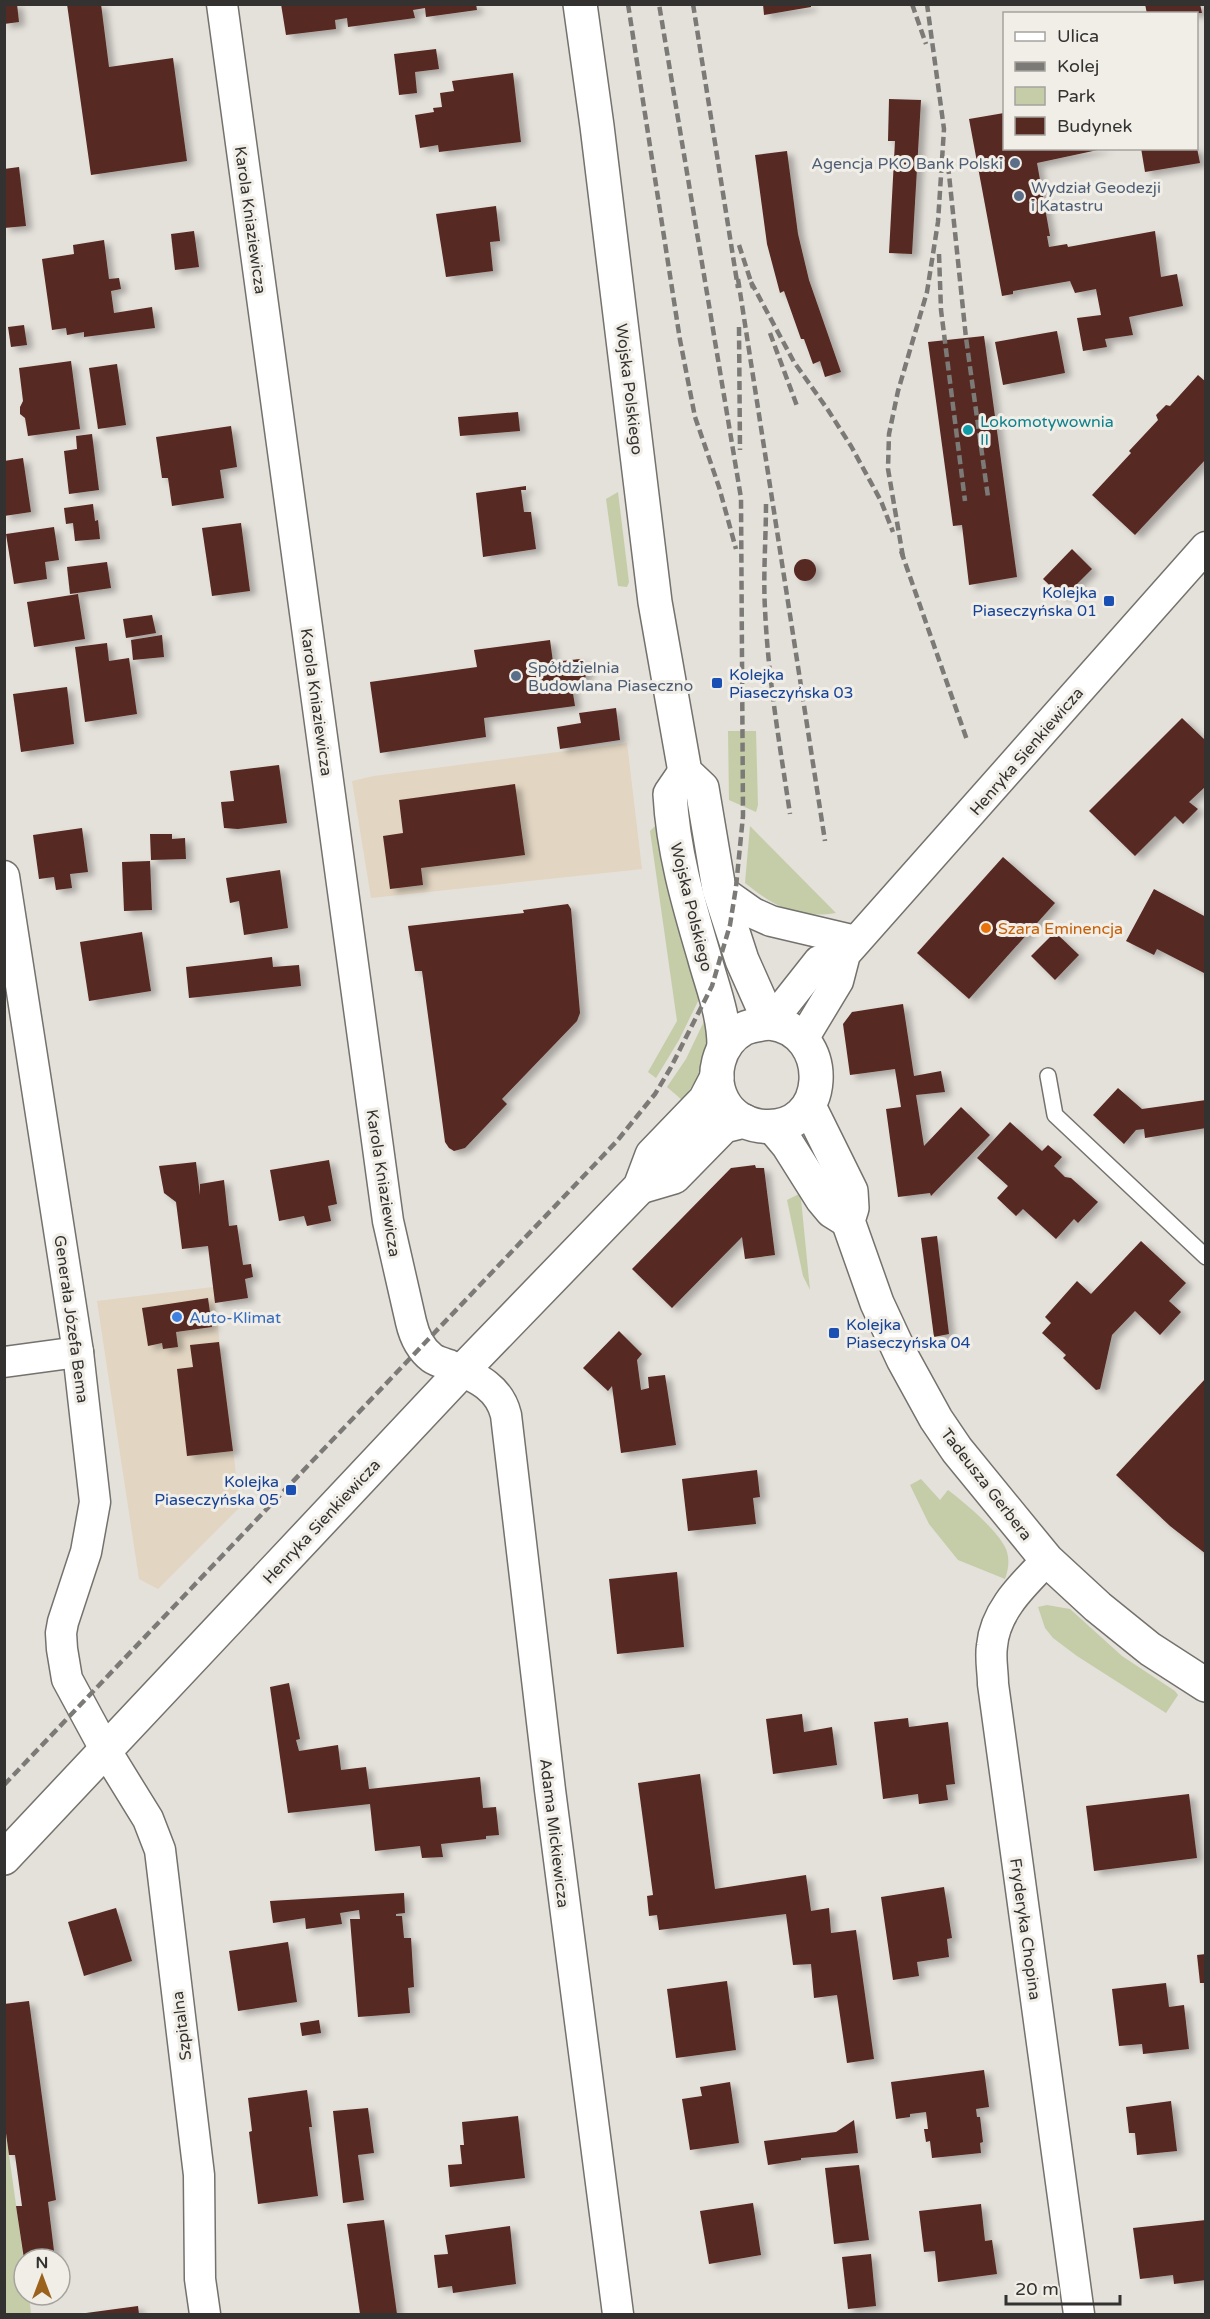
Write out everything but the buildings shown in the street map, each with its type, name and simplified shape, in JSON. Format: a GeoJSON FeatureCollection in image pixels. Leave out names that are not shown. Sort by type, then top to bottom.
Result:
{"type":"FeatureCollection","features":[{"type":"Feature","properties":{"kind":"street","name":"Karola Kniaziewicza"},"geometry":{"type":"LineString","coordinates":[[222,4],[388,1221],[414,1334],[432,1358],[462,1371]]}},
{"type":"Feature","properties":{"kind":"street","name":"Wojska Polskiego"},"geometry":{"type":"LineString","coordinates":[[580,4],[602,161],[655,602],[685,772],[702,788],[719,889],[742,960],[770,1023]]}},
{"type":"Feature","properties":{"kind":"street","name":"Henryka Sienkiewicza"},"geometry":{"type":"LineString","coordinates":[[803,1039],[838,981],[851,948],[1206,547]]}},
{"type":"Feature","properties":{"kind":"street","name":"Wojska Polskiego"},"geometry":{"type":"LineString","coordinates":[[685,772],[670,794],[676,850],[694,925],[722,1015],[724,1046]]}},
{"type":"Feature","properties":{"kind":"street","name":"Generała Józefa Bema"},"geometry":{"type":"LineString","coordinates":[[4,876],[78,1352],[95,1502],[86,1552],[63,1622],[62,1649],[67,1680],[106,1751]]}},
{"type":"Feature","properties":{"kind":"street"},"geometry":{"type":"LineString","coordinates":[[719,889],[753,913],[851,948]]}},
{"type":"Feature","properties":{"kind":"street","name":"Henryka Sienkiewicza"},"geometry":{"type":"LineString","coordinates":[[770,1023],[785,1001],[819,961],[851,948]]}},
{"type":"Feature","properties":{"kind":"street"},"geometry":{"type":"LineString","coordinates":[[758,1124],[795,1120],[810,1106],[815,1092],[816,1077],[811,1050],[803,1039],[781,1024],[770,1023],[744,1029],[724,1046],[717,1068],[718,1090],[724,1104],[734,1115],[758,1124],[788,1144],[822,1199],[832,1211],[848,1221]]}},
{"type":"Feature","properties":{"kind":"street","name":"Henryka Sienkiewicza"},"geometry":{"type":"LineString","coordinates":[[4,1858],[462,1371],[640,1187],[652,1155],[705,1100],[717,1077]]}},
{"type":"Feature","properties":{"kind":"street","name":"Tadeusza Gerbera"},"geometry":{"type":"LineString","coordinates":[[810,1106],[851,1191],[852,1208],[848,1221],[877,1303],[903,1359],[936,1419],[957,1450],[1047,1560],[1098,1607],[1150,1649],[1206,1685]]}},
{"type":"Feature","properties":{"kind":"street","name":"Henryka Sienkiewicza"},"geometry":{"type":"LineString","coordinates":[[640,1187],[674,1177],[724,1126],[758,1124]]}},
{"type":"Feature","properties":{"kind":"street"},"geometry":{"type":"LineString","coordinates":[[4,1362],[78,1352]]}},
{"type":"Feature","properties":{"kind":"street","name":"Adama Mickiewicza"},"geometry":{"type":"LineString","coordinates":[[462,1371],[496,1392],[503,1403],[506,1415],[547,1767],[618,2314]]}},
{"type":"Feature","properties":{"kind":"street","name":"Fryderyka Chopina"},"geometry":{"type":"LineString","coordinates":[[1047,1560],[1018,1590],[999,1618],[992,1646],[993,1684],[1079,2314]]}},
{"type":"Feature","properties":{"kind":"street","name":"Szpitalna"},"geometry":{"type":"LineString","coordinates":[[106,1751],[148,1819],[160,1850],[199,2175],[200,2279],[205,2314]]}},
{"type":"Feature","properties":{"kind":"lane"},"geometry":{"type":"LineString","coordinates":[[1048,1076],[1055,1115],[1206,1257]]}},
{"type":"Feature","properties":{"kind":"shaded area"},"geometry":{"type":"Polygon","coordinates":[[[627,743],[642,869],[371,898],[352,781],[374,776],[627,743]]]}},
{"type":"Feature","properties":{"kind":"shaded area"},"geometry":{"type":"Polygon","coordinates":[[[213,1287],[240,1507],[158,1589],[139,1579],[97,1301],[213,1287]]]}},
{"type":"Feature","properties":{"kind":"green space"},"geometry":{"type":"Polygon","coordinates":[[[618,492],[629,582],[627,587],[618,586],[606,499],[618,492]]]}},
{"type":"Feature","properties":{"kind":"green space"},"geometry":{"type":"Polygon","coordinates":[[[728,731],[756,731],[758,805],[756,812],[729,800],[728,731]]]}},
{"type":"Feature","properties":{"kind":"green space"},"geometry":{"type":"Polygon","coordinates":[[[660,824],[702,993],[679,1040],[656,1078],[648,1072],[677,1021],[650,831],[660,824]]]}},
{"type":"Feature","properties":{"kind":"green space"},"geometry":{"type":"Polygon","coordinates":[[[750,826],[836,913],[810,914],[787,909],[766,899],[745,883],[750,826]]]}},
{"type":"Feature","properties":{"kind":"green space"},"geometry":{"type":"Polygon","coordinates":[[[708,1013],[704,1060],[697,1079],[682,1100],[667,1087],[686,1059],[708,1013]]]}},
{"type":"Feature","properties":{"kind":"green space"},"geometry":{"type":"Polygon","coordinates":[[[799,1194],[810,1290],[803,1276],[787,1200],[799,1194]]]}},
{"type":"Feature","properties":{"kind":"green space"},"geometry":{"type":"Polygon","coordinates":[[[921,1479],[940,1500],[948,1490],[995,1532],[1008,1555],[1005,1579],[958,1560],[929,1524],[910,1485],[921,1479]]]}},
{"type":"Feature","properties":{"kind":"green space"},"geometry":{"type":"Polygon","coordinates":[[[1047,1605],[1070,1609],[1122,1656],[1175,1691],[1178,1695],[1166,1713],[1053,1638],[1045,1628],[1038,1607],[1047,1605]]]}},
{"type":"Feature","properties":{"kind":"green space"},"geometry":{"type":"Polygon","coordinates":[[[4,2119],[22,2247],[12,2247],[12,2307],[30,2307],[31,2314],[5,2314],[4,2119]]]}},
{"type":"Feature","properties":{"kind":"railway"},"geometry":{"type":"LineString","coordinates":[[628,4],[680,340],[695,417],[719,487],[736,549]]}},
{"type":"Feature","properties":{"kind":"railway"},"geometry":{"type":"LineString","coordinates":[[4,1785],[617,1141],[655,1094],[712,986],[730,925],[743,816],[741,498],[659,4]]}},
{"type":"Feature","properties":{"kind":"railway"},"geometry":{"type":"LineString","coordinates":[[693,4],[738,288]]}},
{"type":"Feature","properties":{"kind":"railway"},"geometry":{"type":"LineString","coordinates":[[912,4],[926,44]]}},
{"type":"Feature","properties":{"kind":"railway"},"geometry":{"type":"LineString","coordinates":[[903,557],[888,469],[889,434],[898,391],[927,292],[938,222],[944,129],[927,4]]}},
{"type":"Feature","properties":{"kind":"railway"},"geometry":{"type":"LineString","coordinates":[[948,165],[966,338],[988,497]]}},
{"type":"Feature","properties":{"kind":"railway"},"geometry":{"type":"LineString","coordinates":[[739,245],[753,288]]}},
{"type":"Feature","properties":{"kind":"railway"},"geometry":{"type":"LineString","coordinates":[[939,254],[941,310],[965,501]]}},
{"type":"Feature","properties":{"kind":"railway"},"geometry":{"type":"LineString","coordinates":[[738,279],[825,841]]}},
{"type":"Feature","properties":{"kind":"railway"},"geometry":{"type":"LineString","coordinates":[[751,282],[794,362],[851,446],[881,501],[893,532]]}},
{"type":"Feature","properties":{"kind":"railway"},"geometry":{"type":"LineString","coordinates":[[739,327],[740,450]]}},
{"type":"Feature","properties":{"kind":"railway"},"geometry":{"type":"LineString","coordinates":[[770,333],[797,406]]}},
{"type":"Feature","properties":{"kind":"railway"},"geometry":{"type":"LineString","coordinates":[[766,504],[764,583],[769,661],[790,814]]}},
{"type":"Feature","properties":{"kind":"railway"},"geometry":{"type":"LineString","coordinates":[[901,551],[967,740]]}},
{"type":"Feature","properties":{"kind":"place","name":"Agencja PKO Bank Polski"},"geometry":{"type":"Point","coordinates":[1015,163]}},
{"type":"Feature","properties":{"kind":"place","name":"Wydział Geodezji i Katastru"},"geometry":{"type":"Point","coordinates":[1019,196]}},
{"type":"Feature","properties":{"kind":"place","name":"Lokomotywownia II"},"geometry":{"type":"Point","coordinates":[968,430]}},
{"type":"Feature","properties":{"kind":"place","name":"Kolejka Piaseczyńska 01"},"geometry":{"type":"Point","coordinates":[1109,601]}},
{"type":"Feature","properties":{"kind":"place","name":"Spółdzielnia Budowlana Piaseczno"},"geometry":{"type":"Point","coordinates":[516,676]}},
{"type":"Feature","properties":{"kind":"place","name":"Kolejka Piaseczyńska 03"},"geometry":{"type":"Point","coordinates":[717,683]}},
{"type":"Feature","properties":{"kind":"place","name":"Szara Eminencja"},"geometry":{"type":"Point","coordinates":[986,928]}},
{"type":"Feature","properties":{"kind":"place","name":"Auto-Klimat"},"geometry":{"type":"Point","coordinates":[177,1317]}},
{"type":"Feature","properties":{"kind":"place","name":"Kolejka Piaseczyńska 04"},"geometry":{"type":"Point","coordinates":[834,1333]}},
{"type":"Feature","properties":{"kind":"place","name":"Kolejka Piaseczyńska 05"},"geometry":{"type":"Point","coordinates":[291,1490]}}]}
